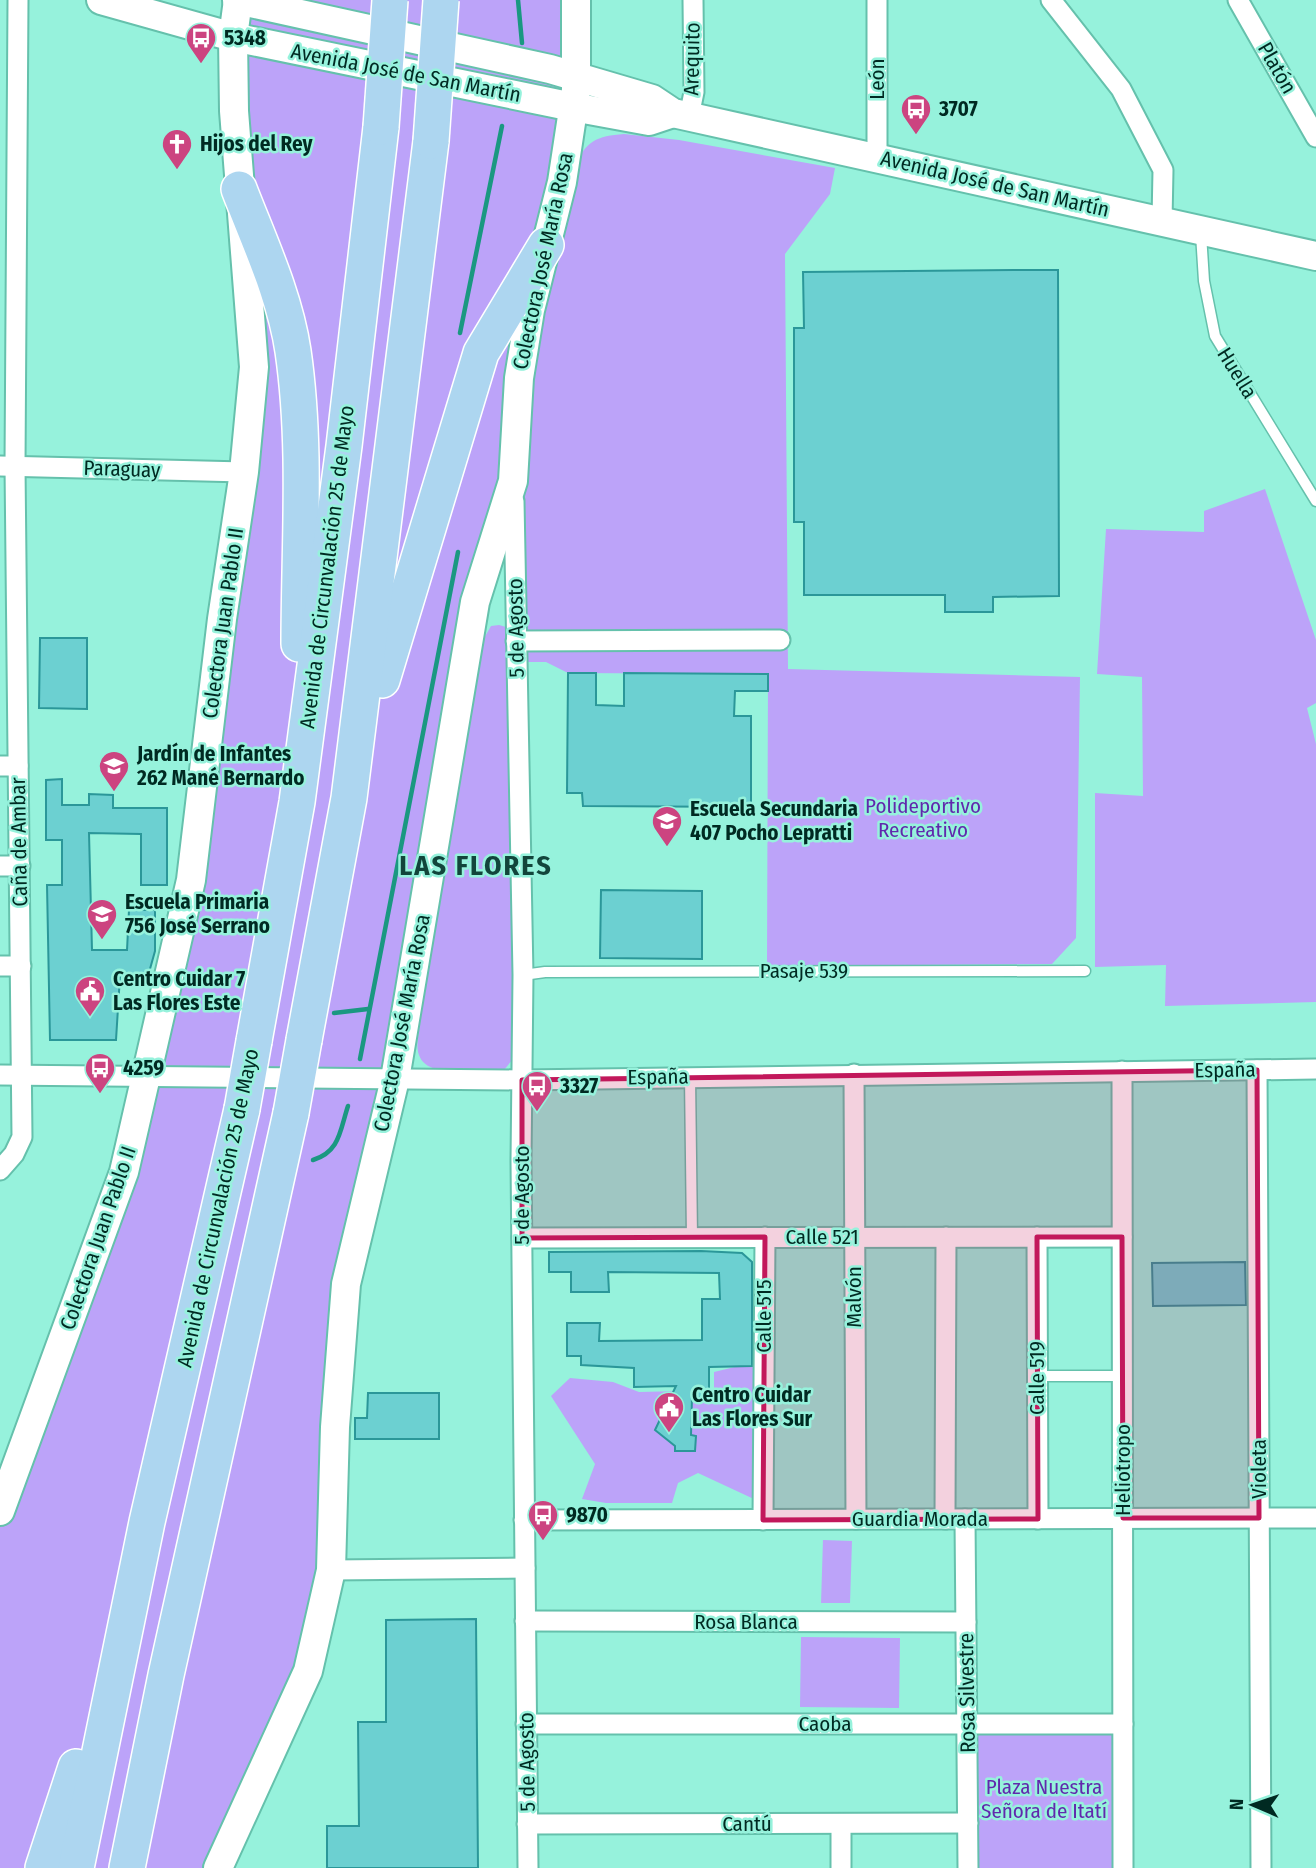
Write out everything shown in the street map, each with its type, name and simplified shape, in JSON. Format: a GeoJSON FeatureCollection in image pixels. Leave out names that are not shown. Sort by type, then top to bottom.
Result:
{"type":"FeatureCollection","features":[{"type":"Feature","properties":{"kind":"highway","name":"Avenida de Circunvalación 25 de Mayo"},"geometry":{"type":"LineString","coordinates":[[76,1868],[147,1521],[242,1110],[297,802],[344,446],[381,127],[390,0]]}},
{"type":"Feature","properties":{"kind":"highway"},"geometry":{"type":"LineString","coordinates":[[127,1868],[166,1675],[291,1113],[349,798],[431,141],[441,0]]}},
{"type":"Feature","properties":{"kind":"highway"},"geometry":{"type":"LineString","coordinates":[[239,189],[276,288],[293,349],[299,411],[297,802]]}},
{"type":"Feature","properties":{"kind":"highway"},"geometry":{"type":"LineString","coordinates":[[349,798],[398,620],[481,353],[546,244]]}},
{"type":"Feature","properties":{"kind":"highway"},"geometry":{"type":"LineString","coordinates":[[43,1868],[62,1815],[147,1521]]}},
{"type":"Feature","properties":{"kind":"main road","name":"Avenida José de San Martín"},"geometry":{"type":"LineString","coordinates":[[101,0],[233,37],[573,107],[649,121],[681,115]]}},
{"type":"Feature","properties":{"kind":"main road","name":"Avenida José de San Martín"},"geometry":{"type":"LineString","coordinates":[[237,0],[576,77],[652,99],[681,115],[1316,256]]}},
{"type":"Feature","properties":{"kind":"main road","name":"Colectora Juan Pablo II"},"geometry":{"type":"LineString","coordinates":[[0,1511],[124,1171],[191,880],[222,619],[244,472],[254,367],[248,263],[239,189],[233,37],[237,0]]}},
{"type":"Feature","properties":{"kind":"main road","name":"Colectora José María Rosa"},"geometry":{"type":"LineString","coordinates":[[218,1868],[308,1671],[331,1570],[341,1323],[346,1284],[396,1079],[475,602],[513,481],[519,378],[530,310],[562,182],[573,107],[576,77],[576,0]]}},
{"type":"Feature","properties":{"kind":"street","name":"Caña de Ambar"},"geometry":{"type":"LineString","coordinates":[[0,1170],[14,1154],[22,1137],[21,966],[10,866],[7,466],[18,0]]}},
{"type":"Feature","properties":{"kind":"street","name":"Arequito"},"geometry":{"type":"LineString","coordinates":[[681,115],[694,92],[693,0]]}},
{"type":"Feature","properties":{"kind":"street","name":"León"},"geometry":{"type":"LineString","coordinates":[[877,0],[877,158]]}},
{"type":"Feature","properties":{"kind":"street"},"geometry":{"type":"LineString","coordinates":[[1051,0],[1121,89],[1163,170],[1162,221]]}},
{"type":"Feature","properties":{"kind":"street","name":"Platón"},"geometry":{"type":"LineString","coordinates":[[1238,0],[1316,137]]}},
{"type":"Feature","properties":{"kind":"street","name":"Paraguay"},"geometry":{"type":"LineString","coordinates":[[7,466],[244,472]]}},
{"type":"Feature","properties":{"kind":"street","name":"5 de Agosto"},"geometry":{"type":"LineString","coordinates":[[513,481],[523,975],[522,1238],[527,1868]]}},
{"type":"Feature","properties":{"kind":"street"},"geometry":{"type":"LineString","coordinates":[[516,640],[780,640]]}},
{"type":"Feature","properties":{"kind":"street"},"geometry":{"type":"LineString","coordinates":[[0,966],[21,966]]}},
{"type":"Feature","properties":{"kind":"street","name":"España"},"geometry":{"type":"LineString","coordinates":[[0,1075],[148,1074],[522,1080],[1316,1069]]}},
{"type":"Feature","properties":{"kind":"street","name":"Violeta"},"geometry":{"type":"LineString","coordinates":[[1257,1070],[1261,1868]]}},
{"type":"Feature","properties":{"kind":"street","name":"Heliotropo"},"geometry":{"type":"LineString","coordinates":[[1122,1071],[1123,1868]]}},
{"type":"Feature","properties":{"kind":"street","name":"Malvón"},"geometry":{"type":"LineString","coordinates":[[854,1074],[856,1519]]}},
{"type":"Feature","properties":{"kind":"street","name":"Calle 515"},"geometry":{"type":"LineString","coordinates":[[762,1520],[765,1237]]}},
{"type":"Feature","properties":{"kind":"street","name":"Rosa Silvestre"},"geometry":{"type":"LineString","coordinates":[[946,1237],[955,1519],[966,1622],[968,1868]]}},
{"type":"Feature","properties":{"kind":"street","name":"Calle 519"},"geometry":{"type":"LineString","coordinates":[[1037,1237],[1038,1519]]}},
{"type":"Feature","properties":{"kind":"street","name":"Calle 521"},"geometry":{"type":"LineString","coordinates":[[522,1238],[1122,1237]]}},
{"type":"Feature","properties":{"kind":"street","name":"Guardia Morada"},"geometry":{"type":"LineString","coordinates":[[524,1520],[1316,1518]]}},
{"type":"Feature","properties":{"kind":"street"},"geometry":{"type":"LineString","coordinates":[[331,1570],[525,1569]]}},
{"type":"Feature","properties":{"kind":"street","name":"Rosa Blanca"},"geometry":{"type":"LineString","coordinates":[[525,1621],[966,1622]]}},
{"type":"Feature","properties":{"kind":"street","name":"Caoba"},"geometry":{"type":"LineString","coordinates":[[526,1724],[1123,1724]]}},
{"type":"Feature","properties":{"kind":"street","name":"Cantú"},"geometry":{"type":"LineString","coordinates":[[527,1824],[968,1823]]}},
{"type":"Feature","properties":{"kind":"street"},"geometry":{"type":"LineString","coordinates":[[841,1824],[841,1868]]}},
{"type":"Feature","properties":{"kind":"lane","name":"Huella"},"geometry":{"type":"LineString","coordinates":[[1201,230],[1204,281],[1215,336],[1316,501]]}},
{"type":"Feature","properties":{"kind":"lane","name":"Pasaje 539"},"geometry":{"type":"LineString","coordinates":[[523,975],[545,972],[1085,971]]}},
{"type":"Feature","properties":{"kind":"lane"},"geometry":{"type":"LineString","coordinates":[[690,1076],[692,1238]]}},
{"type":"Feature","properties":{"kind":"lane"},"geometry":{"type":"LineString","coordinates":[[1037,1376],[1122,1376]]}},
{"type":"Feature","properties":{"kind":"highlighted area"},"geometry":{"type":"Polygon","coordinates":[[[1257,1070],[1259,1518],[1123,1518],[1122,1237],[1037,1237],[1038,1519],[763,1520],[765,1237],[522,1238],[522,1080],[1257,1070]]]}},
{"type":"Feature","properties":{"kind":"green space"},"geometry":{"type":"Polygon","coordinates":[[[238,0],[576,0],[519,378],[346,1284],[331,1570],[218,1868],[0,1868],[0,1511],[154,1046],[244,472],[238,0]]]}},
{"type":"Feature","properties":{"kind":"green space","name":"Polideportivo Recreativo"},"geometry":{"type":"Polygon","coordinates":[[[624,134],[679,140],[835,168],[830,194],[785,254],[788,669],[1080,677],[1076,938],[1052,964],[767,966],[768,674],[568,673],[546,662],[527,662],[522,458],[525,389],[575,167],[583,151],[593,141],[624,134]]]}},
{"type":"Feature","properties":{"kind":"green space"},"geometry":{"type":"Polygon","coordinates":[[[1265,489],[1316,640],[1316,703],[1307,708],[1316,744],[1316,1002],[1165,1006],[1166,965],[1095,967],[1095,793],[1143,796],[1142,677],[1097,674],[1106,529],[1204,532],[1204,511],[1265,489]]]}},
{"type":"Feature","properties":{"kind":"green space"},"geometry":{"type":"Polygon","coordinates":[[[491,626],[506,627],[510,633],[513,1059],[504,1070],[442,1071],[424,1063],[419,1055],[420,1021],[483,640],[491,626]]]}},
{"type":"Feature","properties":{"kind":"green space"},"geometry":{"type":"Polygon","coordinates":[[[739,1366],[757,1367],[756,1500],[698,1473],[678,1483],[672,1503],[606,1503],[582,1499],[595,1464],[551,1396],[570,1378],[613,1382],[639,1392],[683,1391],[697,1402],[714,1398],[714,1372],[739,1366]]]}},
{"type":"Feature","properties":{"kind":"green space"},"geometry":{"type":"Polygon","coordinates":[[[823,1540],[852,1541],[850,1603],[821,1603],[823,1540]]]}},
{"type":"Feature","properties":{"kind":"green space"},"geometry":{"type":"Polygon","coordinates":[[[801,1637],[900,1638],[899,1708],[800,1707],[801,1637]]]}},
{"type":"Feature","properties":{"kind":"green space","name":"Plaza Nuestra Señora de Itatí"},"geometry":{"type":"Polygon","coordinates":[[[975,1732],[1114,1732],[1116,1868],[975,1868],[975,1732]]]}},
{"type":"Feature","properties":{"kind":"building"},"geometry":{"type":"Polygon","coordinates":[[[1058,270],[1059,596],[993,597],[993,612],[945,612],[945,595],[804,595],[804,522],[794,522],[794,328],[804,328],[803,272],[1058,270]]]}},
{"type":"Feature","properties":{"kind":"building"},"geometry":{"type":"Polygon","coordinates":[[[40,638],[87,638],[87,709],[39,708],[40,638]]]}},
{"type":"Feature","properties":{"kind":"building"},"geometry":{"type":"Polygon","coordinates":[[[568,673],[596,673],[596,705],[624,706],[624,673],[768,674],[768,691],[735,691],[734,716],[751,716],[751,807],[583,806],[582,793],[567,793],[568,673]]]}},
{"type":"Feature","properties":{"kind":"building"},"geometry":{"type":"Polygon","coordinates":[[[62,779],[62,805],[89,805],[89,794],[113,795],[113,808],[167,808],[167,885],[141,885],[141,834],[89,833],[92,950],[127,950],[129,910],[155,910],[155,951],[148,976],[120,976],[116,1040],[50,1040],[47,885],[62,885],[62,840],[46,840],[46,780],[62,779]]]}},
{"type":"Feature","properties":{"kind":"building"},"geometry":{"type":"Polygon","coordinates":[[[601,890],[702,891],[702,959],[600,958],[601,890]]]}},
{"type":"Feature","properties":{"kind":"building"},"geometry":{"type":"Polygon","coordinates":[[[549,1252],[742,1253],[752,1262],[752,1366],[709,1367],[709,1397],[692,1397],[691,1435],[696,1436],[695,1451],[675,1451],[675,1446],[655,1430],[676,1386],[634,1387],[634,1368],[581,1365],[581,1356],[567,1356],[567,1323],[600,1323],[599,1341],[702,1340],[702,1299],[720,1299],[719,1273],[608,1272],[609,1292],[571,1292],[571,1272],[549,1272],[549,1252]]]}},
{"type":"Feature","properties":{"kind":"building"},"geometry":{"type":"Polygon","coordinates":[[[1245,1262],[1246,1305],[1153,1306],[1152,1263],[1245,1262]]]}},
{"type":"Feature","properties":{"kind":"building"},"geometry":{"type":"Polygon","coordinates":[[[368,1393],[439,1393],[439,1439],[355,1439],[355,1418],[367,1418],[368,1393]]]}},
{"type":"Feature","properties":{"kind":"building"},"geometry":{"type":"Polygon","coordinates":[[[476,1619],[478,1868],[327,1868],[327,1826],[359,1826],[358,1722],[386,1722],[386,1620],[476,1619]]]}},
{"type":"Feature","properties":{"kind":"waterway"},"geometry":{"type":"LineString","coordinates":[[518,0],[522,43]]}},
{"type":"Feature","properties":{"kind":"waterway"},"geometry":{"type":"LineString","coordinates":[[460,333],[502,126]]}},
{"type":"Feature","properties":{"kind":"waterway"},"geometry":{"type":"LineString","coordinates":[[360,1059],[458,552]]}},
{"type":"Feature","properties":{"kind":"waterway"},"geometry":{"type":"LineString","coordinates":[[334,1013],[368,1009]]}},
{"type":"Feature","properties":{"kind":"waterway"},"geometry":{"type":"LineString","coordinates":[[313,1160],[329,1152],[334,1146],[348,1106]]}},
{"type":"Feature","properties":{"kind":"place","name":"5348"},"geometry":{"type":"Point","coordinates":[201,65]}},
{"type":"Feature","properties":{"kind":"place","name":"3707"},"geometry":{"type":"Point","coordinates":[916,136]}},
{"type":"Feature","properties":{"kind":"place","name":"Hijos del Rey"},"geometry":{"type":"Point","coordinates":[177,171]}},
{"type":"Feature","properties":{"kind":"place","name":"Jardín de Infantes 262 Mané Bernardo"},"geometry":{"type":"Point","coordinates":[114,793]}},
{"type":"Feature","properties":{"kind":"place","name":"Escuela Secundaria 407 Pocho Lepratti"},"geometry":{"type":"Point","coordinates":[667,848]}},
{"type":"Feature","properties":{"kind":"place","name":"Escuela Primaria 756 José Serrano"},"geometry":{"type":"Point","coordinates":[102,941]}},
{"type":"Feature","properties":{"kind":"place","name":"Centro Cuidar 7 Las Flores Este"},"geometry":{"type":"Point","coordinates":[90,1018]}},
{"type":"Feature","properties":{"kind":"place","name":"4259"},"geometry":{"type":"Point","coordinates":[100,1095]}},
{"type":"Feature","properties":{"kind":"place","name":"3327"},"geometry":{"type":"Point","coordinates":[537,1113]}},
{"type":"Feature","properties":{"kind":"place","name":"Centro Cuidar Las Flores Sur"},"geometry":{"type":"Point","coordinates":[669,1434]}},
{"type":"Feature","properties":{"kind":"place","name":"9870"},"geometry":{"type":"Point","coordinates":[543,1542]}},
{"type":"Feature","properties":{"kind":"district","name":"LAS FLORES"},"geometry":{"type":"Point","coordinates":[476,865]}}]}
